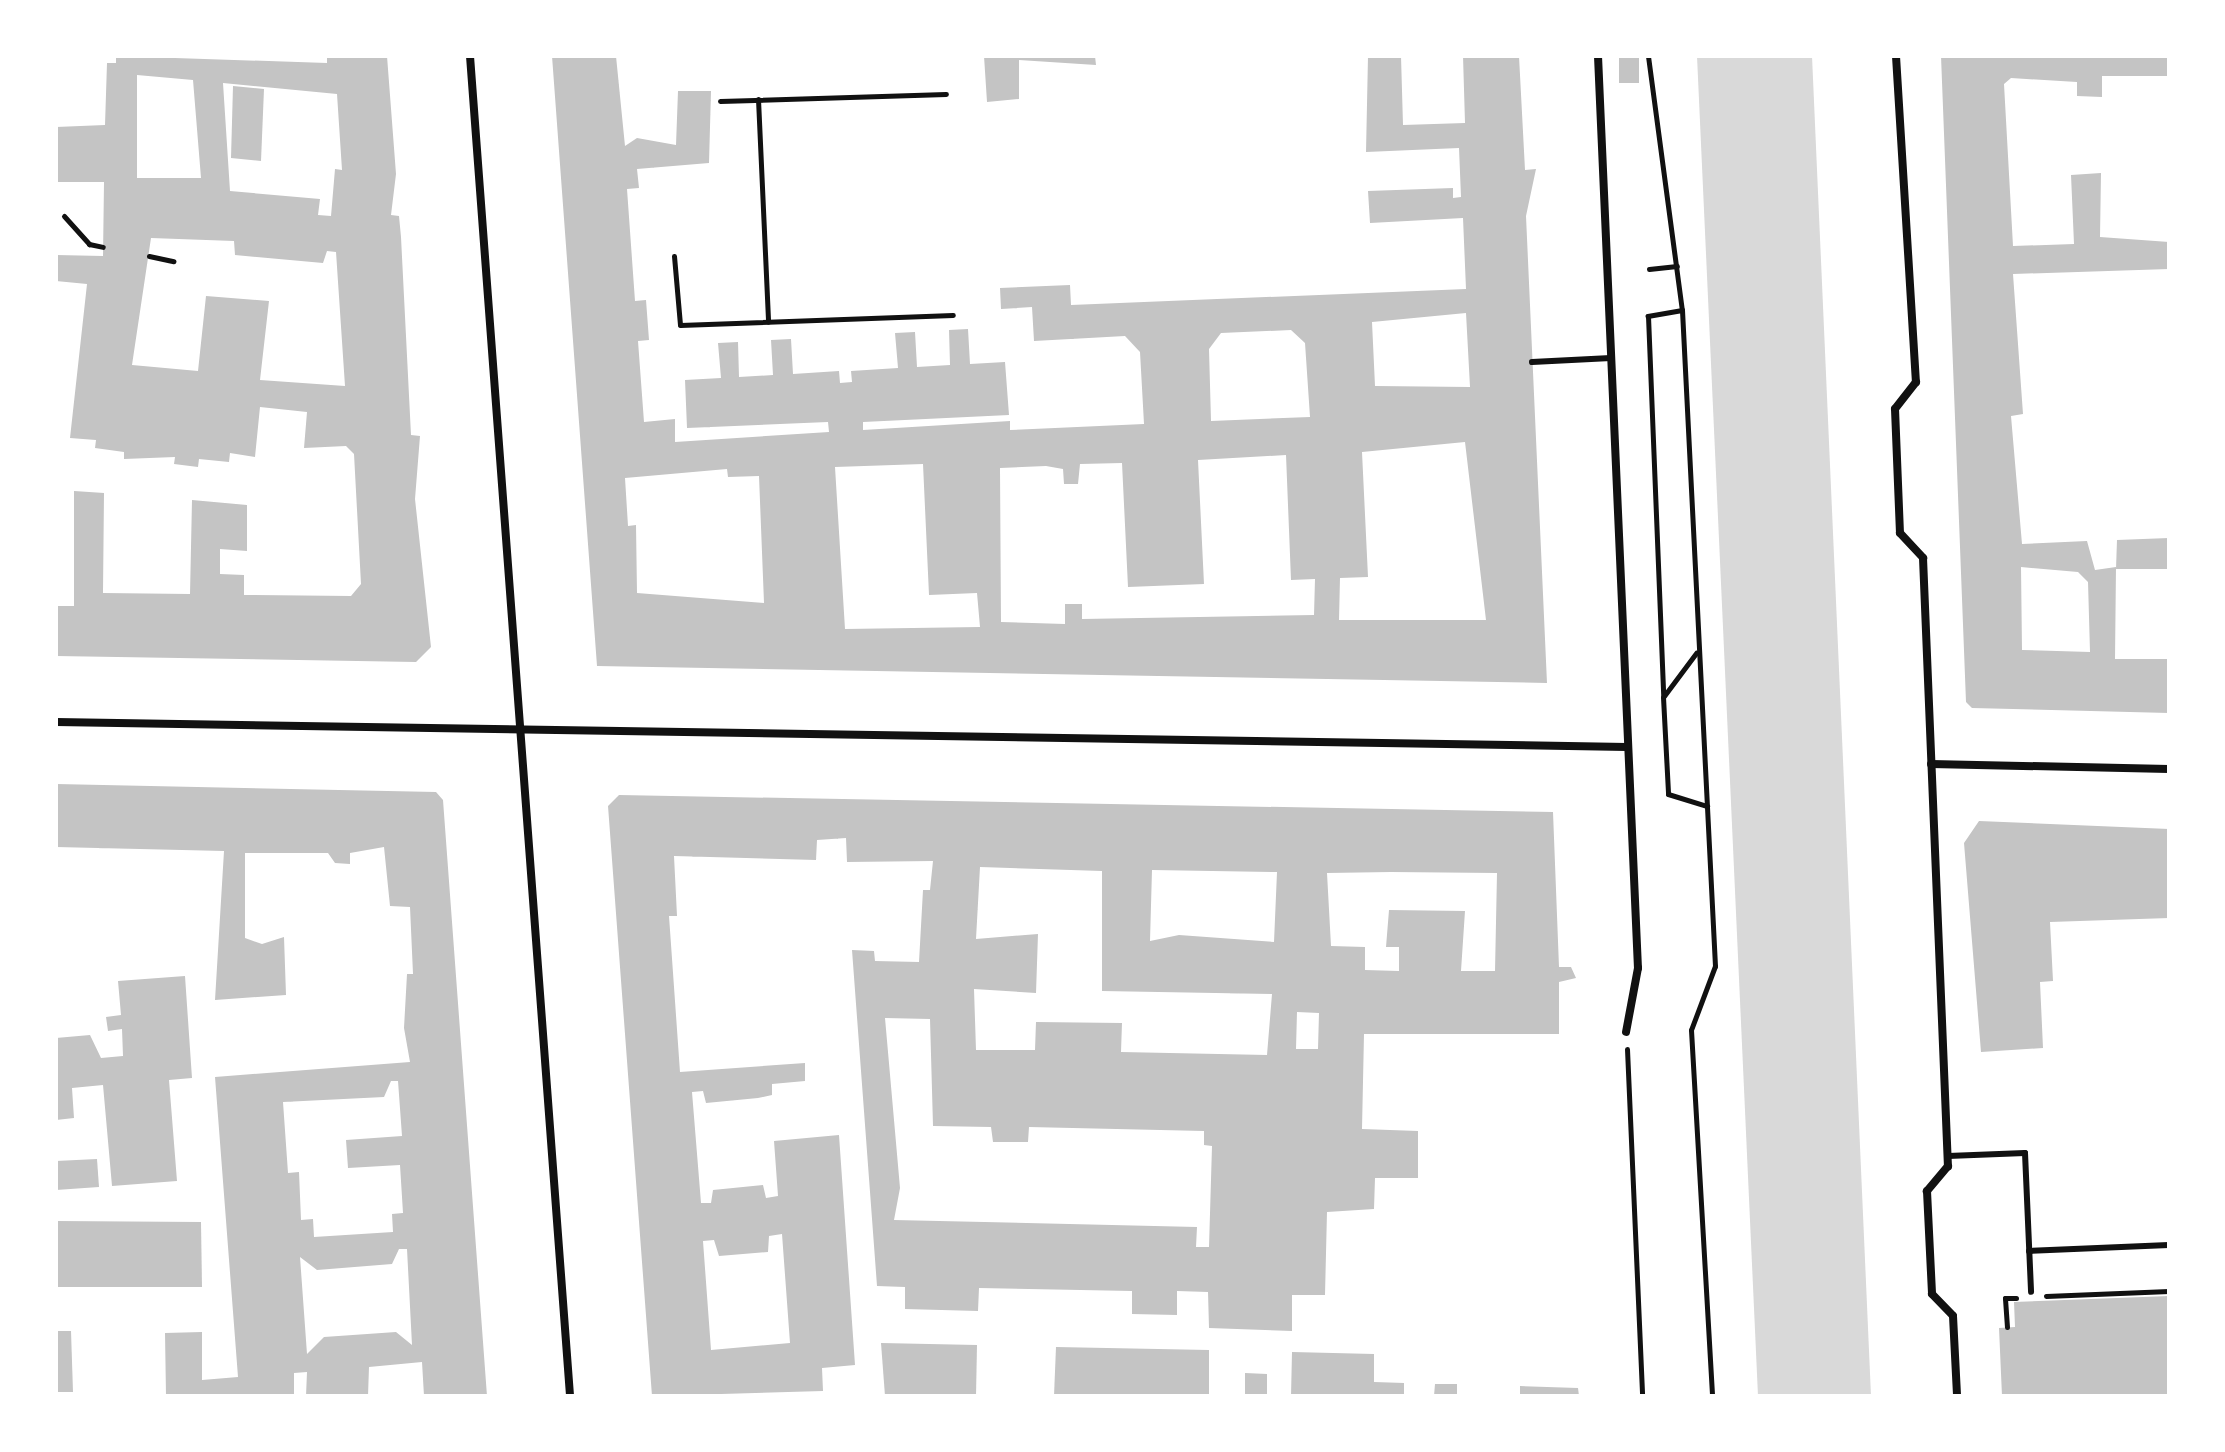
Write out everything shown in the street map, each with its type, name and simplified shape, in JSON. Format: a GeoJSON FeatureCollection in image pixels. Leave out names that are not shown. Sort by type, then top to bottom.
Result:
{"type":"FeatureCollection","features":[{"type":"Feature","properties":{"kind":"street"},"geometry":{"type":"LineString","coordinates":[[470,56],[570,1396]]}},
{"type":"Feature","properties":{"kind":"street"},"geometry":{"type":"LineString","coordinates":[[1598,56],[1638,968],[1626,1032]]}},
{"type":"Feature","properties":{"kind":"street"},"geometry":{"type":"LineString","coordinates":[[1896,56],[1916,382],[1895,409],[1900,533],[1923,558],[1948,1156],[1927,1191],[1932,1294],[1953,1316],[1957,1396]]}},
{"type":"Feature","properties":{"kind":"street"},"geometry":{"type":"LineString","coordinates":[[56,722],[1627,747]]}},
{"type":"Feature","properties":{"kind":"street"},"geometry":{"type":"LineString","coordinates":[[1931,764],[2169,769]]}},
{"type":"Feature","properties":{"kind":"lane"},"geometry":{"type":"LineString","coordinates":[[1532,362],[1611,358]]}},
{"type":"Feature","properties":{"kind":"lane"},"geometry":{"type":"LineString","coordinates":[[1948,1156],[2025,1153],[2031,1292]]}},
{"type":"Feature","properties":{"kind":"lane"},"geometry":{"type":"LineString","coordinates":[[2029,1251],[2169,1245]]}},
{"type":"Feature","properties":{"kind":"path"},"geometry":{"type":"LineString","coordinates":[[1648,56],[1682,310],[1707,806],[1714,975],[1691,1030],[1712,1396]]}},
{"type":"Feature","properties":{"kind":"path"},"geometry":{"type":"LineString","coordinates":[[720,101],[946,94]]}},
{"type":"Feature","properties":{"kind":"path"},"geometry":{"type":"LineString","coordinates":[[758,99],[768,322]]}},
{"type":"Feature","properties":{"kind":"path"},"geometry":{"type":"LineString","coordinates":[[64,216],[89,244],[103,247]]}},
{"type":"Feature","properties":{"kind":"path"},"geometry":{"type":"LineString","coordinates":[[149,256],[173,261]]}},
{"type":"Feature","properties":{"kind":"path"},"geometry":{"type":"LineString","coordinates":[[674,256],[680,325],[953,315]]}},
{"type":"Feature","properties":{"kind":"path"},"geometry":{"type":"LineString","coordinates":[[1649,269],[1677,266]]}},
{"type":"Feature","properties":{"kind":"path"},"geometry":{"type":"LineString","coordinates":[[1682,310],[1648,316],[1663,697],[1668,794],[1707,806]]}},
{"type":"Feature","properties":{"kind":"path"},"geometry":{"type":"LineString","coordinates":[[1663,697],[1697,652]]}},
{"type":"Feature","properties":{"kind":"path"},"geometry":{"type":"LineString","coordinates":[[1626,1032],[1642,1396]]}},
{"type":"Feature","properties":{"kind":"path"},"geometry":{"type":"LineString","coordinates":[[2007,1327],[2005,1298],[2169,1291]]}},
{"type":"Feature","properties":{"kind":"shaded area"},"geometry":{"type":"Polygon","coordinates":[[[1697,56],[1812,56],[1871,1396],[1758,1396],[1697,56]]]}},
{"type":"Feature","properties":{"kind":"building"},"geometry":{"type":"Polygon","coordinates":[[[116,56],[327,63],[327,56],[387,56],[396,174],[391,215],[399,216],[401,237],[411,435],[420,436],[415,499],[431,647],[416,662],[56,656],[56,606],[74,606],[74,491],[104,493],[103,593],[190,594],[192,500],[247,505],[247,551],[220,549],[220,574],[244,575],[244,595],[351,596],[361,584],[354,454],[346,446],[304,448],[307,412],[260,407],[255,457],[230,453],[229,462],[199,459],[198,467],[174,464],[175,457],[124,459],[124,452],[95,448],[96,440],[70,438],[87,284],[56,281],[56,255],[103,256],[104,182],[56,182],[56,127],[105,125],[107,63],[116,63],[116,56]],[[137,75],[137,178],[201,178],[193,80],[137,75]],[[223,83],[230,191],[320,199],[318,215],[331,216],[335,169],[342,170],[337,94],[223,83]],[[151,238],[132,365],[198,371],[206,296],[269,301],[260,380],[345,386],[336,252],[327,251],[323,263],[235,255],[234,241],[151,238]]]}},
{"type":"Feature","properties":{"kind":"building"},"geometry":{"type":"Polygon","coordinates":[[[552,56],[616,56],[625,146],[637,138],[676,145],[678,91],[711,91],[709,163],[637,169],[639,188],[627,189],[635,301],[646,300],[649,340],[638,341],[644,422],[675,419],[675,442],[829,432],[828,422],[687,428],[685,380],[721,378],[718,343],[738,342],[739,377],[773,375],[771,340],[791,339],[793,374],[839,371],[840,383],[852,382],[851,371],[898,368],[895,333],[915,332],[917,367],[950,365],[949,330],[968,329],[970,364],[1005,362],[1009,415],[863,422],[863,430],[1010,421],[1010,430],[1144,424],[1140,352],[1125,336],[1034,341],[1032,307],[1001,309],[1000,288],[1070,285],[1071,305],[1466,289],[1463,218],[1370,223],[1368,191],[1453,188],[1453,198],[1461,197],[1459,148],[1366,152],[1368,56],[1401,56],[1403,125],[1465,123],[1463,56],[1519,56],[1525,170],[1536,169],[1526,216],[1547,683],[597,666],[552,56]],[[1466,313],[1372,322],[1375,386],[1470,387],[1466,313]],[[1291,330],[1221,333],[1209,349],[1211,421],[1310,417],[1305,343],[1291,330]],[[1465,442],[1362,452],[1368,577],[1340,578],[1339,620],[1486,620],[1465,442]],[[1286,455],[1198,460],[1204,584],[1128,587],[1122,463],[1080,464],[1078,484],[1064,484],[1063,469],[1046,466],[1000,468],[1001,622],[1065,624],[1065,604],[1082,604],[1082,619],[1314,615],[1315,579],[1291,580],[1286,455]],[[923,464],[835,467],[845,629],[980,627],[977,593],[929,595],[923,464]],[[727,469],[625,478],[628,526],[636,525],[637,593],[764,603],[759,476],[728,477],[727,469]]]}},
{"type":"Feature","properties":{"kind":"building"},"geometry":{"type":"Polygon","coordinates":[[[984,56],[1095,56],[1096,65],[1019,60],[1019,99],[987,102],[984,56]]]}},
{"type":"Feature","properties":{"kind":"building"},"geometry":{"type":"Polygon","coordinates":[[[1619,56],[1639,56],[1639,83],[1619,83],[1619,56]]]}},
{"type":"Feature","properties":{"kind":"building"},"geometry":{"type":"Polygon","coordinates":[[[1941,56],[2169,56],[2168,76],[2102,76],[2102,97],[2077,96],[2077,82],[2011,78],[2004,84],[2013,246],[2074,244],[2071,175],[2101,173],[2100,237],[2169,242],[2169,269],[2013,274],[2023,414],[2011,416],[2022,544],[2087,541],[2095,570],[2116,567],[2115,659],[2169,659],[2169,713],[1972,708],[1966,702],[1941,56]],[[2021,567],[2022,650],[2090,652],[2088,582],[2078,572],[2021,567]]]}},
{"type":"Feature","properties":{"kind":"building"},"geometry":{"type":"Polygon","coordinates":[[[233,86],[264,89],[261,161],[231,158],[233,86]]]}},
{"type":"Feature","properties":{"kind":"building"},"geometry":{"type":"Polygon","coordinates":[[[2169,538],[2169,569],[2116,569],[2117,540],[2169,538]]]}},
{"type":"Feature","properties":{"kind":"building"},"geometry":{"type":"Polygon","coordinates":[[[56,784],[436,792],[443,800],[487,1396],[424,1396],[422,1362],[369,1367],[368,1396],[306,1396],[307,1372],[294,1373],[294,1396],[166,1396],[165,1333],[202,1332],[202,1380],[238,1377],[215,1077],[410,1062],[404,1028],[407,974],[413,974],[410,907],[390,906],[384,847],[350,853],[350,864],[335,863],[328,853],[245,853],[245,938],[262,944],[284,937],[286,995],[215,1000],[224,851],[56,847],[56,784]],[[391,1081],[384,1097],[283,1102],[288,1173],[299,1172],[301,1220],[313,1219],[314,1237],[393,1232],[392,1214],[403,1213],[400,1165],[348,1168],[346,1140],[402,1136],[398,1081],[391,1081]],[[399,1249],[392,1264],[317,1270],[300,1257],[307,1354],[324,1337],[396,1332],[412,1345],[407,1249],[399,1249]]]}},
{"type":"Feature","properties":{"kind":"building"},"geometry":{"type":"Polygon","coordinates":[[[619,795],[1553,812],[1559,967],[1571,967],[1576,978],[1559,982],[1559,1034],[1364,1034],[1362,1129],[1418,1131],[1418,1178],[1375,1178],[1374,1209],[1327,1212],[1325,1295],[1292,1295],[1292,1331],[1209,1328],[1208,1292],[1177,1291],[1177,1315],[1132,1314],[1132,1291],[979,1288],[978,1311],[905,1309],[905,1287],[877,1286],[852,950],[874,951],[875,961],[919,962],[923,890],[930,890],[933,861],[847,862],[846,838],[817,840],[816,860],[674,856],[677,916],[669,916],[680,1072],[805,1063],[805,1081],[772,1084],[772,1095],[706,1103],[703,1091],[692,1092],[701,1203],[711,1203],[713,1190],[763,1185],[766,1198],[778,1196],[774,1141],[839,1135],[855,1365],[822,1368],[823,1391],[652,1396],[608,806],[619,795]],[[980,867],[976,939],[1038,934],[1036,993],[974,989],[976,1050],[1035,1050],[1036,1022],[1122,1023],[1121,1052],[1267,1055],[1272,994],[1102,991],[1102,871],[980,867]],[[1152,870],[1150,941],[1179,935],[1274,942],[1277,872],[1152,870]],[[1327,873],[1331,946],[1365,947],[1365,970],[1399,971],[1399,947],[1386,947],[1389,910],[1465,911],[1461,971],[1495,971],[1497,873],[1327,873]],[[1297,1012],[1296,1049],[1318,1049],[1319,1013],[1297,1012]],[[885,1018],[900,1188],[894,1220],[1197,1227],[1196,1247],[1209,1247],[1212,1146],[1204,1145],[1204,1131],[1029,1127],[1028,1142],[993,1142],[991,1127],[933,1126],[930,1019],[885,1018]],[[782,1234],[769,1236],[768,1252],[719,1256],[714,1240],[703,1241],[711,1350],[790,1343],[782,1234]]]}},
{"type":"Feature","properties":{"kind":"building"},"geometry":{"type":"Polygon","coordinates":[[[1979,821],[2169,829],[2169,918],[2050,922],[2053,981],[2040,982],[2043,1048],[1981,1052],[1964,843],[1979,821]]]}},
{"type":"Feature","properties":{"kind":"building"},"geometry":{"type":"Polygon","coordinates":[[[185,976],[192,1078],[169,1080],[177,1181],[112,1186],[103,1085],[72,1088],[74,1118],[56,1120],[56,1038],[90,1035],[101,1058],[123,1056],[122,1029],[108,1031],[106,1017],[121,1015],[118,981],[185,976]]]}},
{"type":"Feature","properties":{"kind":"building"},"geometry":{"type":"Polygon","coordinates":[[[97,1159],[99,1187],[56,1190],[56,1161],[97,1159]]]}},
{"type":"Feature","properties":{"kind":"building"},"geometry":{"type":"Polygon","coordinates":[[[56,1221],[201,1222],[202,1287],[56,1287],[56,1221]]]}},
{"type":"Feature","properties":{"kind":"building"},"geometry":{"type":"Polygon","coordinates":[[[2169,1296],[2169,1396],[2002,1396],[1999,1328],[2015,1327],[2014,1302],[2169,1296]]]}},
{"type":"Feature","properties":{"kind":"building"},"geometry":{"type":"Polygon","coordinates":[[[56,1331],[71,1331],[73,1392],[56,1392],[56,1331]]]}},
{"type":"Feature","properties":{"kind":"building"},"geometry":{"type":"Polygon","coordinates":[[[881,1343],[977,1345],[976,1396],[885,1396],[881,1343]]]}},
{"type":"Feature","properties":{"kind":"building"},"geometry":{"type":"Polygon","coordinates":[[[1056,1347],[1209,1350],[1209,1396],[1054,1396],[1056,1347]]]}},
{"type":"Feature","properties":{"kind":"building"},"geometry":{"type":"Polygon","coordinates":[[[1292,1352],[1374,1354],[1374,1382],[1404,1383],[1404,1396],[1291,1396],[1292,1352]]]}},
{"type":"Feature","properties":{"kind":"building"},"geometry":{"type":"Polygon","coordinates":[[[1245,1373],[1267,1374],[1267,1396],[1245,1396],[1245,1373]]]}},
{"type":"Feature","properties":{"kind":"building"},"geometry":{"type":"Polygon","coordinates":[[[1435,1384],[1457,1384],[1457,1396],[1434,1396],[1435,1384]]]}},
{"type":"Feature","properties":{"kind":"building"},"geometry":{"type":"Polygon","coordinates":[[[1520,1386],[1578,1388],[1579,1396],[1520,1396],[1520,1386]]]}}]}
